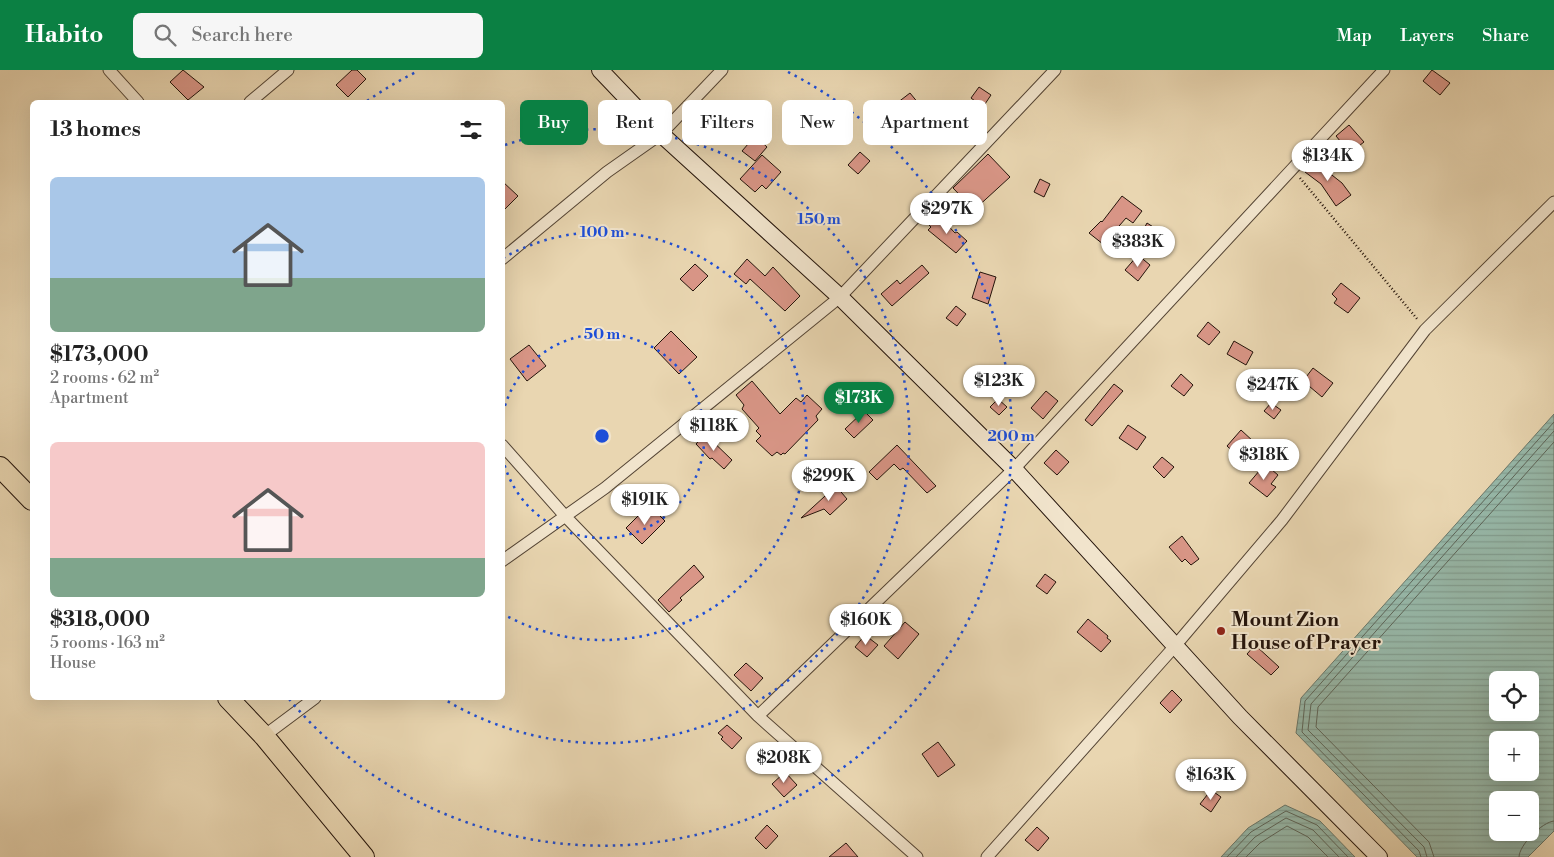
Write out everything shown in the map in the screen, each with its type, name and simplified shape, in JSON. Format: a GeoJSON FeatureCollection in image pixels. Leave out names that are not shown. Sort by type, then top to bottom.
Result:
{"type":"FeatureCollection","features":[{"type":"Feature","properties":{"kind":"highway"},"geometry":{"type":"LineString","coordinates":[[0,467],[30,498]]}},
{"type":"Feature","properties":{"kind":"highway"},"geometry":{"type":"LineString","coordinates":[[230,700],[264,736],[364,857]]}},
{"type":"Feature","properties":{"kind":"street"},"geometry":{"type":"LineString","coordinates":[[110,70],[136,100]]}},
{"type":"Feature","properties":{"kind":"street"},"geometry":{"type":"LineString","coordinates":[[252,100],[288,70]]}},
{"type":"Feature","properties":{"kind":"street"},"geometry":{"type":"LineString","coordinates":[[600,70],[629,100]]}},
{"type":"Feature","properties":{"kind":"street"},"geometry":{"type":"LineString","coordinates":[[672,122],[722,70]]}},
{"type":"Feature","properties":{"kind":"street"},"geometry":{"type":"LineString","coordinates":[[505,559],[605,488],[840,297],[1054,70]]}},
{"type":"Feature","properties":{"kind":"street"},"geometry":{"type":"LineString","coordinates":[[758,716],[1014,469],[1291,168],[1384,70]]}},
{"type":"Feature","properties":{"kind":"street"},"geometry":{"type":"LineString","coordinates":[[672,144],[840,297],[1014,469],[1240,718],[1379,857]]}},
{"type":"Feature","properties":{"kind":"street"},"geometry":{"type":"LineString","coordinates":[[505,257],[607,172],[645,145]]}},
{"type":"Feature","properties":{"kind":"street"},"geometry":{"type":"LineString","coordinates":[[987,857],[1175,646],[1282,520],[1425,330],[1554,202]]}},
{"type":"Feature","properties":{"kind":"street"},"geometry":{"type":"LineString","coordinates":[[505,448],[565,516],[758,716],[916,857]]}},
{"type":"Feature","properties":{"kind":"street"},"geometry":{"type":"LineString","coordinates":[[264,736],[312,700]]}},
{"type":"Feature","properties":{"kind":"path"},"geometry":{"type":"LineString","coordinates":[[1291,168],[1425,330]]}},
{"type":"Feature","properties":{"kind":"water"},"geometry":{"type":"Polygon","coordinates":[[[1554,414],[1554,831],[1528,857],[1417,857],[1296,733],[1301,698],[1554,414]]]}},
{"type":"Feature","properties":{"kind":"water"},"geometry":{"type":"Polygon","coordinates":[[[1285,805],[1320,821],[1355,857],[1221,857],[1248,828],[1285,805]]]}},
{"type":"Feature","properties":{"kind":"building"},"geometry":{"type":"Polygon","coordinates":[[[183,70],[204,87],[188,100],[170,82],[183,70]]]}},
{"type":"Feature","properties":{"kind":"building"},"geometry":{"type":"Polygon","coordinates":[[[352,70],[357,70],[366,79],[348,97],[336,85],[352,70]]]}},
{"type":"Feature","properties":{"kind":"building"},"geometry":{"type":"Polygon","coordinates":[[[1432,70],[1450,83],[1440,95],[1423,81],[1432,70]]]}},
{"type":"Feature","properties":{"kind":"building"},"geometry":{"type":"Polygon","coordinates":[[[979,87],[991,95],[987,101],[971,98],[979,87]]]}},
{"type":"Feature","properties":{"kind":"building"},"geometry":{"type":"Polygon","coordinates":[[[910,93],[916,100],[901,100],[910,93]]]}},
{"type":"Feature","properties":{"kind":"building"},"geometry":{"type":"Polygon","coordinates":[[[1349,125],[1364,142],[1350,153],[1336,136],[1349,125]]]}},
{"type":"Feature","properties":{"kind":"building"},"geometry":{"type":"Polygon","coordinates":[[[747,145],[765,145],[767,147],[755,161],[742,151],[747,145]]]}},
{"type":"Feature","properties":{"kind":"building"},"geometry":{"type":"Polygon","coordinates":[[[860,152],[870,161],[858,174],[848,165],[860,152]]]}},
{"type":"Feature","properties":{"kind":"building"},"geometry":{"type":"Polygon","coordinates":[[[988,154],[1010,177],[974,210],[953,188],[988,154]]]}},
{"type":"Feature","properties":{"kind":"building"},"geometry":{"type":"Polygon","coordinates":[[[762,155],[781,172],[766,189],[762,185],[755,192],[740,179],[762,155]]]}},
{"type":"Feature","properties":{"kind":"building"},"geometry":{"type":"Polygon","coordinates":[[[1316,157],[1325,165],[1323,168],[1342,183],[1351,195],[1336,206],[1321,184],[1305,172],[1316,157]]]}},
{"type":"Feature","properties":{"kind":"building"},"geometry":{"type":"Polygon","coordinates":[[[1040,179],[1050,184],[1044,197],[1034,192],[1040,179]]]}},
{"type":"Feature","properties":{"kind":"building"},"geometry":{"type":"Polygon","coordinates":[[[505,184],[518,196],[505,209],[505,184]]]}},
{"type":"Feature","properties":{"kind":"building"},"geometry":{"type":"Polygon","coordinates":[[[1122,196],[1142,211],[1133,223],[1126,218],[1113,233],[1118,238],[1108,248],[1089,233],[1102,222],[1122,196]]]}},
{"type":"Feature","properties":{"kind":"building"},"geometry":{"type":"Polygon","coordinates":[[[939,216],[955,233],[957,232],[967,241],[956,253],[928,230],[931,227],[929,225],[939,216]]]}},
{"type":"Feature","properties":{"kind":"building"},"geometry":{"type":"Polygon","coordinates":[[[1147,223],[1161,232],[1153,246],[1139,238],[1147,223]]]}},
{"type":"Feature","properties":{"kind":"building"},"geometry":{"type":"Polygon","coordinates":[[[1138,255],[1150,265],[1138,281],[1125,270],[1138,255]]]}},
{"type":"Feature","properties":{"kind":"building"},"geometry":{"type":"Polygon","coordinates":[[[747,259],[765,276],[773,267],[800,296],[785,311],[750,279],[746,284],[734,274],[747,259]]]}},
{"type":"Feature","properties":{"kind":"building"},"geometry":{"type":"Polygon","coordinates":[[[695,264],[708,276],[693,291],[680,279],[695,264]]]}},
{"type":"Feature","properties":{"kind":"building"},"geometry":{"type":"Polygon","coordinates":[[[922,265],[929,273],[892,306],[881,294],[897,280],[900,284],[922,265]]]}},
{"type":"Feature","properties":{"kind":"building"},"geometry":{"type":"Polygon","coordinates":[[[980,272],[996,277],[988,304],[972,298],[980,272]]]}},
{"type":"Feature","properties":{"kind":"building"},"geometry":{"type":"Polygon","coordinates":[[[1341,283],[1360,298],[1348,313],[1334,303],[1337,299],[1332,294],[1341,283]]]}},
{"type":"Feature","properties":{"kind":"building"},"geometry":{"type":"Polygon","coordinates":[[[956,306],[966,314],[957,326],[946,318],[956,306]]]}},
{"type":"Feature","properties":{"kind":"building"},"geometry":{"type":"Polygon","coordinates":[[[1208,322],[1220,332],[1209,345],[1197,336],[1208,322]]]}},
{"type":"Feature","properties":{"kind":"building"},"geometry":{"type":"Polygon","coordinates":[[[671,331],[697,357],[679,374],[654,348],[671,331]]]}},
{"type":"Feature","properties":{"kind":"building"},"geometry":{"type":"Polygon","coordinates":[[[1234,341],[1253,352],[1246,365],[1227,354],[1234,341]]]}},
{"type":"Feature","properties":{"kind":"building"},"geometry":{"type":"Polygon","coordinates":[[[529,345],[546,366],[527,381],[510,359],[529,345]]]}},
{"type":"Feature","properties":{"kind":"building"},"geometry":{"type":"Polygon","coordinates":[[[1313,368],[1333,383],[1322,397],[1303,381],[1313,368]]]}},
{"type":"Feature","properties":{"kind":"building"},"geometry":{"type":"Polygon","coordinates":[[[1181,374],[1193,385],[1184,396],[1171,386],[1181,374]]]}},
{"type":"Feature","properties":{"kind":"building"},"geometry":{"type":"Polygon","coordinates":[[[752,381],[780,414],[796,398],[801,402],[807,395],[822,409],[816,416],[818,420],[785,454],[781,455],[777,452],[772,456],[756,441],[761,436],[756,431],[759,428],[742,409],[744,405],[736,395],[752,381]]]}},
{"type":"Feature","properties":{"kind":"building"},"geometry":{"type":"Polygon","coordinates":[[[1114,384],[1123,391],[1092,426],[1085,420],[1114,384]]]}},
{"type":"Feature","properties":{"kind":"building"},"geometry":{"type":"Polygon","coordinates":[[[1046,391],[1058,401],[1043,419],[1031,408],[1046,391]]]}},
{"type":"Feature","properties":{"kind":"building"},"geometry":{"type":"Polygon","coordinates":[[[998,399],[1007,407],[999,415],[990,407],[998,399]]]}},
{"type":"Feature","properties":{"kind":"building"},"geometry":{"type":"Polygon","coordinates":[[[1271,403],[1281,410],[1274,419],[1264,411],[1271,403]]]}},
{"type":"Feature","properties":{"kind":"building"},"geometry":{"type":"Polygon","coordinates":[[[864,411],[873,420],[854,438],[845,429],[864,411]]]}},
{"type":"Feature","properties":{"kind":"building"},"geometry":{"type":"Polygon","coordinates":[[[1128,425],[1146,437],[1137,450],[1119,438],[1128,425]]]}},
{"type":"Feature","properties":{"kind":"building"},"geometry":{"type":"Polygon","coordinates":[[[1241,430],[1254,442],[1240,458],[1227,446],[1241,430]]]}},
{"type":"Feature","properties":{"kind":"building"},"geometry":{"type":"Polygon","coordinates":[[[705,434],[732,460],[724,469],[712,458],[710,459],[696,444],[705,434]]]}},
{"type":"Feature","properties":{"kind":"building"},"geometry":{"type":"Polygon","coordinates":[[[897,445],[936,486],[927,493],[903,468],[900,470],[894,464],[877,480],[869,472],[897,445]]]}},
{"type":"Feature","properties":{"kind":"building"},"geometry":{"type":"Polygon","coordinates":[[[1056,450],[1069,462],[1057,475],[1044,463],[1056,450]]]}},
{"type":"Feature","properties":{"kind":"building"},"geometry":{"type":"Polygon","coordinates":[[[1162,457],[1174,467],[1164,478],[1153,467],[1162,457]]]}},
{"type":"Feature","properties":{"kind":"building"},"geometry":{"type":"Polygon","coordinates":[[[1265,464],[1278,475],[1271,484],[1276,487],[1267,497],[1249,483],[1265,464]]]}},
{"type":"Feature","properties":{"kind":"building"},"geometry":{"type":"Polygon","coordinates":[[[836,486],[847,499],[830,515],[824,509],[801,518],[836,486]]]}},
{"type":"Feature","properties":{"kind":"building"},"geometry":{"type":"Polygon","coordinates":[[[644,510],[650,515],[654,510],[665,521],[642,544],[626,528],[644,510]]]}},
{"type":"Feature","properties":{"kind":"building"},"geometry":{"type":"Polygon","coordinates":[[[1182,536],[1199,559],[1191,565],[1185,559],[1182,562],[1169,547],[1182,536]]]}},
{"type":"Feature","properties":{"kind":"building"},"geometry":{"type":"Polygon","coordinates":[[[694,565],[704,577],[680,598],[682,600],[669,612],[658,600],[694,565]]]}},
{"type":"Feature","properties":{"kind":"building"},"geometry":{"type":"Polygon","coordinates":[[[1045,574],[1056,582],[1047,594],[1036,586],[1045,574]]]}},
{"type":"Feature","properties":{"kind":"building"},"geometry":{"type":"Polygon","coordinates":[[[1088,619],[1108,636],[1107,638],[1111,641],[1101,652],[1077,632],[1088,619]]]}},
{"type":"Feature","properties":{"kind":"building"},"geometry":{"type":"Polygon","coordinates":[[[905,622],[919,634],[898,659],[884,646],[905,622]]]}},
{"type":"Feature","properties":{"kind":"building"},"geometry":{"type":"Polygon","coordinates":[[[865,635],[878,645],[867,657],[855,647],[865,635]]]}},
{"type":"Feature","properties":{"kind":"building"},"geometry":{"type":"Polygon","coordinates":[[[1255,645],[1279,667],[1271,675],[1247,654],[1255,645]]]}},
{"type":"Feature","properties":{"kind":"building"},"geometry":{"type":"Polygon","coordinates":[[[746,663],[763,678],[751,691],[734,675],[746,663]]]}},
{"type":"Feature","properties":{"kind":"building"},"geometry":{"type":"Polygon","coordinates":[[[1172,690],[1182,700],[1170,713],[1160,703],[1172,690]]]}},
{"type":"Feature","properties":{"kind":"building"},"geometry":{"type":"Polygon","coordinates":[[[727,725],[742,738],[732,749],[721,739],[723,737],[718,733],[727,725]]]}},
{"type":"Feature","properties":{"kind":"building"},"geometry":{"type":"Polygon","coordinates":[[[938,742],[955,765],[938,777],[922,754],[938,742]]]}},
{"type":"Feature","properties":{"kind":"building"},"geometry":{"type":"Polygon","coordinates":[[[785,772],[797,785],[784,797],[772,784],[785,772]]]}},
{"type":"Feature","properties":{"kind":"building"},"geometry":{"type":"Polygon","coordinates":[[[1211,790],[1221,797],[1211,812],[1200,804],[1211,790]]]}},
{"type":"Feature","properties":{"kind":"building"},"geometry":{"type":"Polygon","coordinates":[[[767,825],[778,836],[766,849],[755,838],[767,825]]]}},
{"type":"Feature","properties":{"kind":"building"},"geometry":{"type":"Polygon","coordinates":[[[1037,827],[1049,838],[1038,851],[1025,840],[1037,827]]]}},
{"type":"Feature","properties":{"kind":"building"},"geometry":{"type":"Polygon","coordinates":[[[846,843],[858,857],[829,857],[846,843]]]}},
{"type":"Feature","properties":{"kind":"place","name":"Mount Zion House of Prayer"},"geometry":{"type":"Point","coordinates":[1221,631]}}]}
